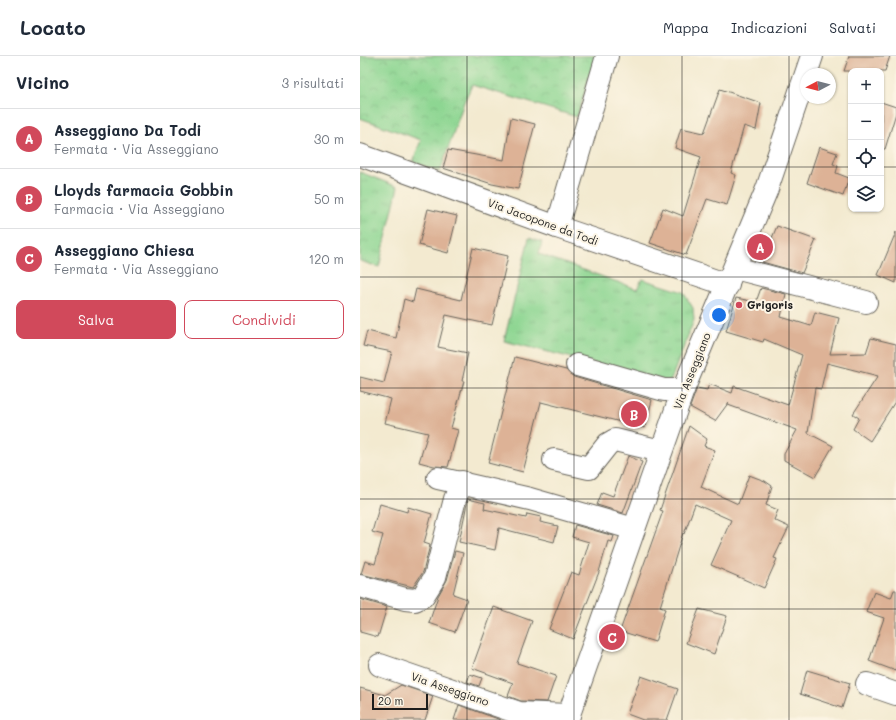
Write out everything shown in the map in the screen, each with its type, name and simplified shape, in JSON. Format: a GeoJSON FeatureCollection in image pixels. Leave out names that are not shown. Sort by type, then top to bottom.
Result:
{"type":"FeatureCollection","features":[{"type":"Feature","properties":{"kind":"street"},"geometry":{"type":"LineString","coordinates":[[557,227],[607,56]]}},
{"type":"Feature","properties":{"kind":"street","name":"Via Asseggiano"},"geometry":{"type":"LineString","coordinates":[[380,665],[519,713],[568,718],[660,451],[683,390],[767,189],[812,56]]}},
{"type":"Feature","properties":{"kind":"street","name":"Via Jacopone da Todi"},"geometry":{"type":"LineString","coordinates":[[360,155],[557,227],[731,277],[866,302]]}},
{"type":"Feature","properties":{"kind":"street"},"geometry":{"type":"LineString","coordinates":[[577,365],[664,390],[683,390]]}},
{"type":"Feature","properties":{"kind":"street"},"geometry":{"type":"LineString","coordinates":[[554,460],[589,468],[608,444],[615,440],[660,451]]}},
{"type":"Feature","properties":{"kind":"street"},"geometry":{"type":"LineString","coordinates":[[438,478],[451,482],[462,482],[530,499],[634,529]]}},
{"type":"Feature","properties":{"kind":"street"},"geometry":{"type":"LineString","coordinates":[[360,586],[405,599],[415,600],[423,596],[435,577],[455,499],[462,482]]}},
{"type":"Feature","properties":{"kind":"street"},"geometry":{"type":"LineString","coordinates":[[867,684],[896,694]]}},
{"type":"Feature","properties":{"kind":"green space"},"geometry":{"type":"Polygon","coordinates":[[[360,56],[596,56],[577,117],[472,85],[464,102],[440,172],[413,162],[421,140],[360,118],[360,56]]]}},
{"type":"Feature","properties":{"kind":"green space"},"geometry":{"type":"Polygon","coordinates":[[[360,172],[398,187],[379,267],[360,261],[360,172]]]}},
{"type":"Feature","properties":{"kind":"green space"},"geometry":{"type":"Polygon","coordinates":[[[529,238],[542,242],[539,254],[637,289],[642,279],[683,292],[693,308],[694,320],[670,382],[504,341],[529,238]]]}},
{"type":"Feature","properties":{"kind":"building"},"geometry":{"type":"Polygon","coordinates":[[[849,56],[890,56],[885,71],[884,68],[848,68],[848,71],[844,71],[849,56]]]}},
{"type":"Feature","properties":{"kind":"building"},"geometry":{"type":"Polygon","coordinates":[[[720,89],[761,103],[756,130],[744,126],[731,173],[736,175],[727,205],[707,199],[686,255],[650,243],[663,208],[683,216],[701,157],[675,148],[681,128],[704,133],[720,89]]]}},
{"type":"Feature","properties":{"kind":"building"},"geometry":{"type":"Polygon","coordinates":[[[884,103],[896,107],[896,113],[885,149],[884,103]]]}},
{"type":"Feature","properties":{"kind":"building"},"geometry":{"type":"Polygon","coordinates":[[[511,118],[535,124],[518,189],[492,184],[443,168],[448,150],[504,160],[511,118]]]}},
{"type":"Feature","properties":{"kind":"building"},"geometry":{"type":"Polygon","coordinates":[[[819,147],[837,153],[833,164],[838,166],[836,173],[848,178],[843,196],[807,183],[819,147]]]}},
{"type":"Feature","properties":{"kind":"building"},"geometry":{"type":"Polygon","coordinates":[[[428,209],[457,216],[448,253],[419,245],[428,209]]]}},
{"type":"Feature","properties":{"kind":"building"},"geometry":{"type":"Polygon","coordinates":[[[777,226],[816,240],[802,273],[762,262],[777,226]]]}},
{"type":"Feature","properties":{"kind":"building"},"geometry":{"type":"Polygon","coordinates":[[[896,232],[896,283],[878,275],[896,232]]]}},
{"type":"Feature","properties":{"kind":"building"},"geometry":{"type":"Polygon","coordinates":[[[473,248],[508,256],[492,325],[446,315],[438,347],[468,353],[462,381],[464,381],[451,428],[458,430],[448,467],[434,466],[419,462],[428,433],[385,423],[391,399],[360,391],[360,377],[384,383],[392,352],[363,346],[367,331],[396,338],[404,299],[413,302],[416,289],[461,300],[473,248]]]}},
{"type":"Feature","properties":{"kind":"building"},"geometry":{"type":"Polygon","coordinates":[[[761,288],[786,294],[781,317],[811,326],[815,312],[839,318],[830,354],[866,353],[871,338],[896,344],[896,400],[870,441],[853,429],[859,418],[853,414],[878,376],[827,363],[821,389],[815,388],[808,433],[833,446],[815,477],[784,460],[784,454],[797,430],[728,405],[729,402],[715,421],[690,407],[697,388],[707,390],[709,384],[732,393],[734,386],[788,405],[802,355],[764,339],[763,342],[726,331],[736,298],[756,302],[761,288]]]}},
{"type":"Feature","properties":{"kind":"building"},"geometry":{"type":"Polygon","coordinates":[[[515,357],[566,370],[574,377],[652,400],[645,428],[541,402],[523,472],[488,463],[515,357]]]}},
{"type":"Feature","properties":{"kind":"building"},"geometry":{"type":"Polygon","coordinates":[[[689,426],[707,439],[704,446],[715,450],[701,487],[738,504],[749,475],[765,481],[772,486],[766,505],[778,510],[774,520],[789,527],[774,558],[777,559],[764,588],[711,565],[731,520],[695,504],[684,534],[683,533],[660,607],[665,609],[655,642],[620,631],[663,511],[660,510],[689,426]]]}},
{"type":"Feature","properties":{"kind":"building"},"geometry":{"type":"Polygon","coordinates":[[[628,456],[642,462],[623,513],[597,505],[602,492],[613,496],[628,456]]]}},
{"type":"Feature","properties":{"kind":"building"},"geometry":{"type":"Polygon","coordinates":[[[468,499],[485,503],[484,509],[526,518],[527,514],[541,517],[540,522],[558,526],[554,542],[499,528],[495,550],[459,542],[468,499]]]}},
{"type":"Feature","properties":{"kind":"building"},"geometry":{"type":"Polygon","coordinates":[[[380,504],[407,512],[408,507],[432,514],[424,543],[430,545],[423,572],[413,587],[361,574],[365,561],[375,564],[383,535],[372,532],[380,504]]]}},
{"type":"Feature","properties":{"kind":"building"},"geometry":{"type":"Polygon","coordinates":[[[575,525],[614,536],[612,542],[608,541],[599,572],[573,639],[549,629],[571,572],[579,575],[589,542],[572,537],[575,525]]]}},
{"type":"Feature","properties":{"kind":"building"},"geometry":{"type":"Polygon","coordinates":[[[455,551],[463,553],[453,594],[467,599],[455,632],[429,623],[438,596],[447,580],[455,551]]]}},
{"type":"Feature","properties":{"kind":"building"},"geometry":{"type":"Polygon","coordinates":[[[894,590],[896,590],[896,671],[869,661],[884,618],[866,612],[874,592],[891,598],[894,590]]]}},
{"type":"Feature","properties":{"kind":"building"},"geometry":{"type":"Polygon","coordinates":[[[360,599],[387,607],[378,637],[360,632],[360,599]]]}},
{"type":"Feature","properties":{"kind":"building"},"geometry":{"type":"Polygon","coordinates":[[[494,607],[532,621],[517,663],[556,676],[547,702],[521,701],[508,696],[513,683],[472,668],[494,607]]]}},
{"type":"Feature","properties":{"kind":"building"},"geometry":{"type":"Polygon","coordinates":[[[699,609],[727,616],[714,654],[686,643],[699,609]]]}},
{"type":"Feature","properties":{"kind":"building"},"geometry":{"type":"Polygon","coordinates":[[[807,670],[850,683],[842,708],[800,694],[807,670]]]}},
{"type":"Feature","properties":{"kind":"building"},"geometry":{"type":"Polygon","coordinates":[[[470,674],[482,678],[479,686],[467,682],[470,674]]]}},
{"type":"Feature","properties":{"kind":"building"},"geometry":{"type":"Polygon","coordinates":[[[641,676],[678,689],[667,720],[643,720],[627,714],[641,676]]]}},
{"type":"Feature","properties":{"kind":"building"},"geometry":{"type":"Polygon","coordinates":[[[401,685],[433,696],[425,720],[360,720],[360,688],[385,695],[401,685]]]}},
{"type":"Feature","properties":{"kind":"building"},"geometry":{"type":"Polygon","coordinates":[[[459,705],[501,720],[454,720],[459,705]]]}},
{"type":"Feature","properties":{"kind":"place","name":"Asseggiano Da Todi"},"geometry":{"type":"Point","coordinates":[760,247]}},
{"type":"Feature","properties":{"kind":"place","name":"Grigoris"},"geometry":{"type":"Point","coordinates":[739,305]}},
{"type":"Feature","properties":{"kind":"place","name":"Lloyds farmacia Gobbin"},"geometry":{"type":"Point","coordinates":[634,414]}},
{"type":"Feature","properties":{"kind":"place","name":"Asseggiano Chiesa"},"geometry":{"type":"Point","coordinates":[612,637]}}]}
